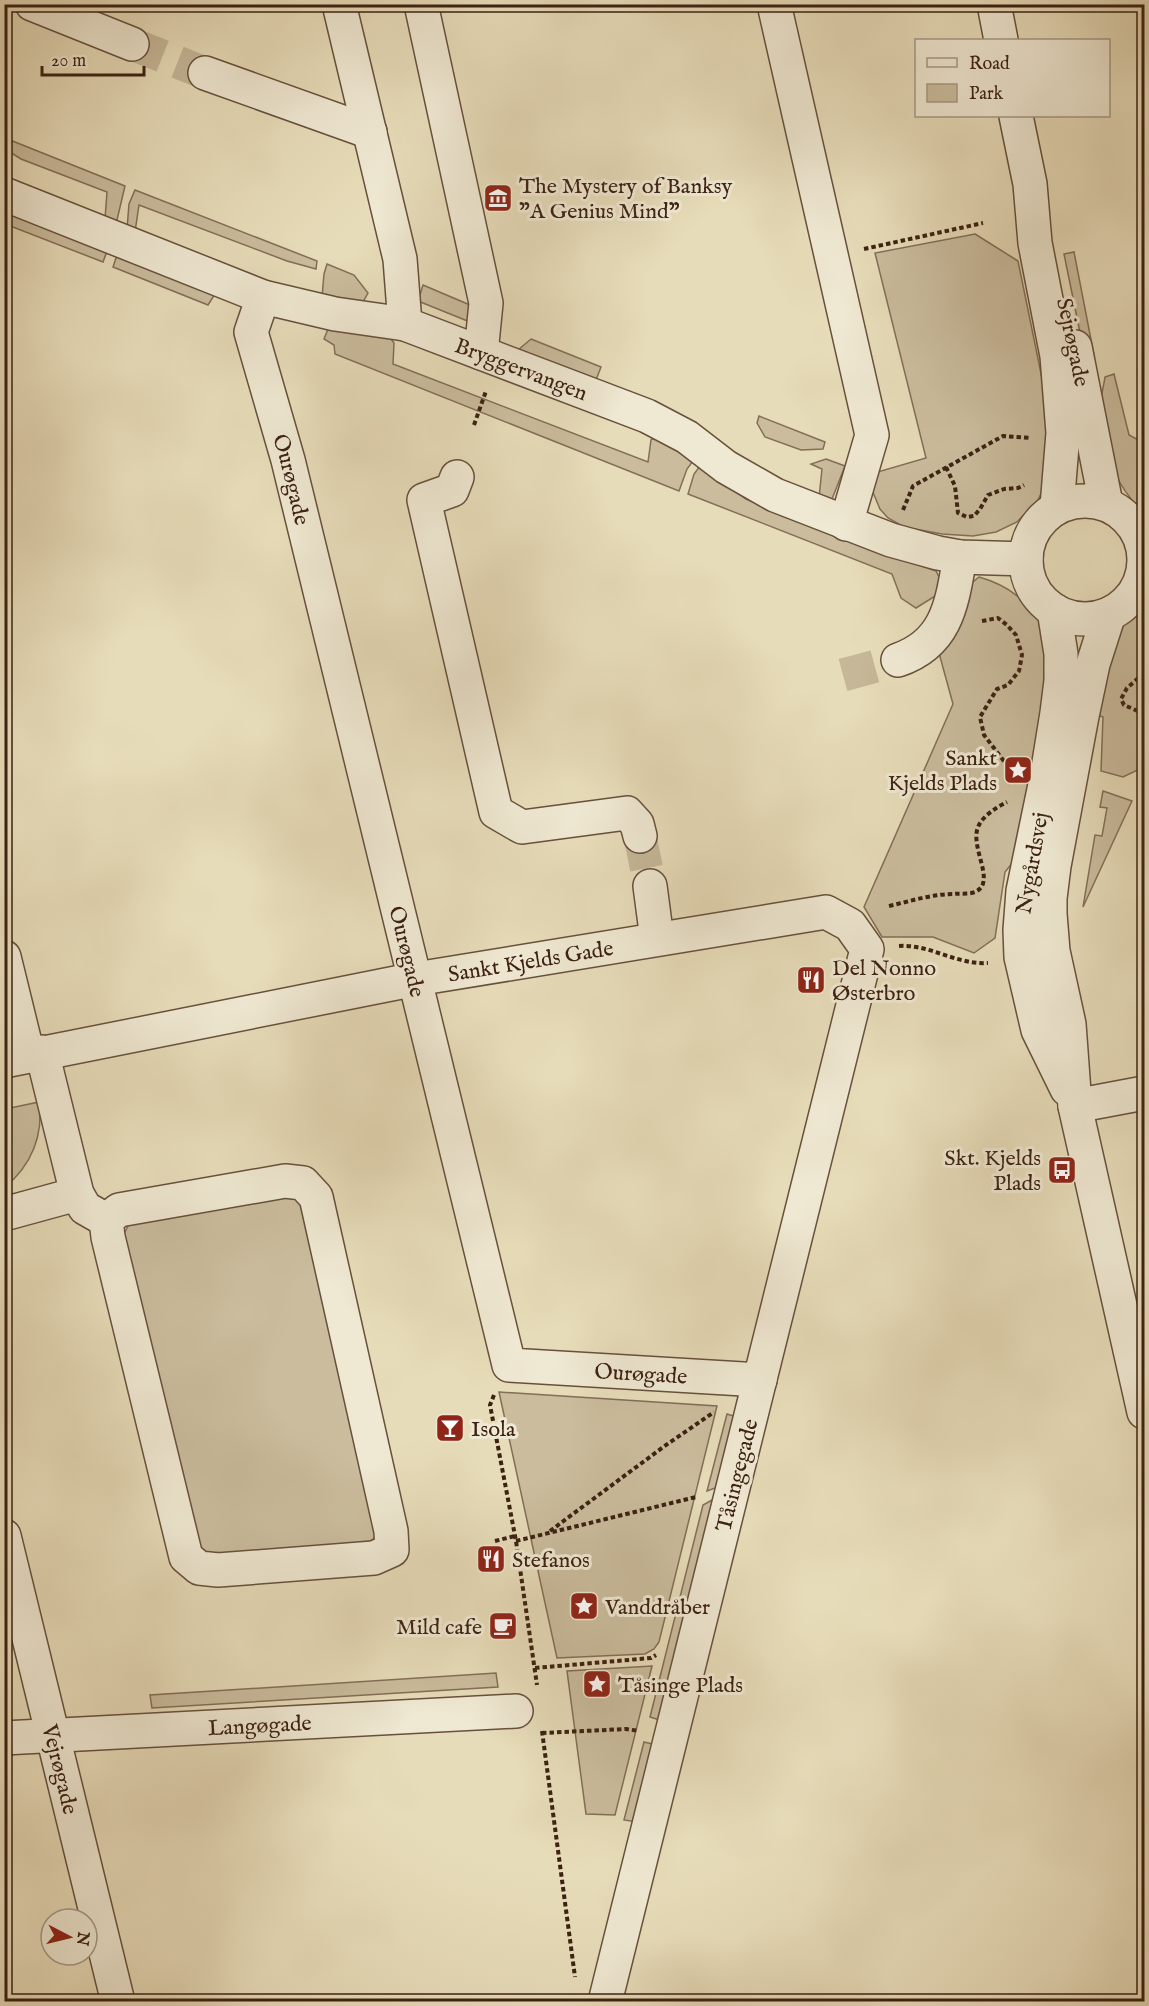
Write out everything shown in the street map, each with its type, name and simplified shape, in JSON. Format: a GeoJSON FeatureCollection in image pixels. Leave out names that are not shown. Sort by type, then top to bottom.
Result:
{"type":"FeatureCollection","features":[{"type":"Feature","properties":{"kind":"street"},"geometry":{"type":"LineString","coordinates":[[32,4],[132,44]]}},
{"type":"Feature","properties":{"kind":"street"},"geometry":{"type":"LineString","coordinates":[[339,4],[400,259],[405,324]]}},
{"type":"Feature","properties":{"kind":"street"},"geometry":{"type":"LineString","coordinates":[[421,4],[486,303],[481,353]]}},
{"type":"Feature","properties":{"kind":"street"},"geometry":{"type":"LineString","coordinates":[[774,4],[872,435],[846,524]]}},
{"type":"Feature","properties":{"kind":"street"},"geometry":{"type":"LineString","coordinates":[[994,4],[1001,39]]}},
{"type":"Feature","properties":{"kind":"street"},"geometry":{"type":"LineString","coordinates":[[205,73],[370,132]]}},
{"type":"Feature","properties":{"kind":"street","name":"Sejrøgade"},"geometry":{"type":"LineString","coordinates":[[1016,117],[1030,184],[1035,243],[1057,356],[1063,433],[1057,507]]}},
{"type":"Feature","properties":{"kind":"street","name":"Sejrøgade"},"geometry":{"type":"LineString","coordinates":[[1030,184],[1052,240],[1106,504]]}},
{"type":"Feature","properties":{"kind":"street","name":"Bryggervangen"},"geometry":{"type":"LineString","coordinates":[[4,194],[263,297],[334,314],[405,324],[647,416],[687,437],[726,467],[775,495],[846,524],[915,548],[960,556],[1026,560]]}},
{"type":"Feature","properties":{"kind":"street","name":"Ourøgade"},"geometry":{"type":"LineString","coordinates":[[263,297],[251,332],[288,460],[417,979],[509,1365],[760,1380]]}},
{"type":"Feature","properties":{"kind":"street"},"geometry":{"type":"LineString","coordinates":[[457,477],[452,490],[424,500],[496,812],[522,826],[627,813],[637,824],[640,836]]}},
{"type":"Feature","properties":{"kind":"street"},"geometry":{"type":"LineString","coordinates":[[1089,501],[1106,504],[1121,513],[1140,533],[1144,559],[1140,590],[1109,614],[1081,619],[1067,616],[1042,601],[1033,589],[1026,560],[1028,544],[1044,517],[1057,507],[1072,502],[1089,501]]}},
{"type":"Feature","properties":{"kind":"street"},"geometry":{"type":"LineString","coordinates":[[898,660],[912,655],[933,640],[945,620],[954,590],[960,556]]}},
{"type":"Feature","properties":{"kind":"street","name":"Nygårdsvej"},"geometry":{"type":"LineString","coordinates":[[1054,610],[1061,681],[1047,775],[1023,891],[1020,930],[1021,957],[1038,1030],[1076,1106]]}},
{"type":"Feature","properties":{"kind":"street","name":"Nygårdsvej"},"geometry":{"type":"LineString","coordinates":[[1109,614],[1082,716],[1050,898],[1053,951],[1069,1024],[1076,1106],[1140,1378],[1144,1412]]}},
{"type":"Feature","properties":{"kind":"street"},"geometry":{"type":"LineString","coordinates":[[650,886],[657,939]]}},
{"type":"Feature","properties":{"kind":"street","name":"Sankt Kjelds Gade"},"geometry":{"type":"LineString","coordinates":[[25,1056],[417,979],[826,912],[850,925],[867,949]]}},
{"type":"Feature","properties":{"kind":"street","name":"Tåsingegade"},"geometry":{"type":"LineString","coordinates":[[605,2001],[867,949]]}},
{"type":"Feature","properties":{"kind":"street"},"geometry":{"type":"LineString","coordinates":[[4,957],[25,1056],[76,1194],[85,1208],[106,1220]]}},
{"type":"Feature","properties":{"kind":"street"},"geometry":{"type":"LineString","coordinates":[[1076,1106],[1144,1092]]}},
{"type":"Feature","properties":{"kind":"street"},"geometry":{"type":"LineString","coordinates":[[285,1181],[303,1183],[316,1197],[391,1531],[392,1550],[374,1558],[218,1570],[199,1568],[186,1557],[108,1237],[106,1220],[119,1210],[285,1181]]}},
{"type":"Feature","properties":{"kind":"street"},"geometry":{"type":"LineString","coordinates":[[4,1214],[76,1194]]}},
{"type":"Feature","properties":{"kind":"street","name":"Vejrøgade"},"geometry":{"type":"LineString","coordinates":[[4,1536],[118,2001]]}},
{"type":"Feature","properties":{"kind":"street","name":"Langøgade"},"geometry":{"type":"LineString","coordinates":[[4,1738],[516,1712]]}},
{"type":"Feature","properties":{"kind":"path"},"geometry":{"type":"LineString","coordinates":[[831,256],[983,223]]}},
{"type":"Feature","properties":{"kind":"path"},"geometry":{"type":"LineString","coordinates":[[902,514],[913,486],[1003,436],[1035,437]]}},
{"type":"Feature","properties":{"kind":"path"},"geometry":{"type":"LineString","coordinates":[[1026,438],[1030,447]]}},
{"type":"Feature","properties":{"kind":"path"},"geometry":{"type":"LineString","coordinates":[[946,467],[955,486],[958,513],[967,517],[974,516],[988,495],[1004,489],[1018,488],[1031,479]]}},
{"type":"Feature","properties":{"kind":"path"},"geometry":{"type":"LineString","coordinates":[[978,623],[998,618],[1016,635],[1022,656],[1019,671],[1008,685],[997,689],[980,717],[984,735],[1012,771],[1015,779]]}},
{"type":"Feature","properties":{"kind":"path"},"geometry":{"type":"LineString","coordinates":[[1144,673],[1127,688],[1122,699],[1124,705],[1140,712],[1144,711]]}},
{"type":"Feature","properties":{"kind":"path"},"geometry":{"type":"LineString","coordinates":[[889,906],[937,894],[973,893],[980,890],[984,881],[983,867],[975,845],[978,826],[993,809],[1012,799]]}},
{"type":"Feature","properties":{"kind":"path"},"geometry":{"type":"LineString","coordinates":[[867,949],[914,945],[951,958],[978,963],[999,962],[1021,957]]}},
{"type":"Feature","properties":{"kind":"path"},"geometry":{"type":"LineString","coordinates":[[547,1533],[723,1406]]}},
{"type":"Feature","properties":{"kind":"path"},"geometry":{"type":"LineString","coordinates":[[495,1542],[547,1533],[713,1493],[730,1497]]}},
{"type":"Feature","properties":{"kind":"path"},"geometry":{"type":"LineString","coordinates":[[535,1668],[651,1658],[660,1653],[691,1659]]}},
{"type":"Feature","properties":{"kind":"path"},"geometry":{"type":"LineString","coordinates":[[516,1712],[542,1734],[626,1729],[671,1738]]}},
{"type":"Feature","properties":{"kind":"green space"},"geometry":{"type":"Polygon","coordinates":[[[5,138],[125,186],[117,220],[111,222],[105,219],[107,192],[21,159],[5,149],[5,138]]]}},
{"type":"Feature","properties":{"kind":"green space"},"geometry":{"type":"Polygon","coordinates":[[[135,190],[317,261],[316,269],[287,261],[139,205],[135,232],[127,229],[129,204],[135,190]]]}},
{"type":"Feature","properties":{"kind":"green space"},"geometry":{"type":"Polygon","coordinates":[[[4,212],[80,242],[109,246],[103,262],[5,224],[4,212]]]}},
{"type":"Feature","properties":{"kind":"green space"},"geometry":{"type":"Polygon","coordinates":[[[975,234],[1018,261],[1053,432],[1044,487],[1038,500],[1017,522],[996,532],[973,536],[942,534],[904,527],[888,518],[880,509],[872,490],[874,473],[926,458],[875,253],[975,234]]]}},
{"type":"Feature","properties":{"kind":"green space"},"geometry":{"type":"Polygon","coordinates":[[[119,249],[215,294],[208,305],[113,267],[119,249]]]}},
{"type":"Feature","properties":{"kind":"green space"},"geometry":{"type":"Polygon","coordinates":[[[1074,252],[1094,355],[1085,357],[1064,254],[1074,252]]]}},
{"type":"Feature","properties":{"kind":"green space"},"geometry":{"type":"Polygon","coordinates":[[[327,264],[354,275],[368,293],[363,302],[322,297],[327,264]]]}},
{"type":"Feature","properties":{"kind":"green space"},"geometry":{"type":"Polygon","coordinates":[[[423,285],[477,308],[470,322],[418,301],[423,285]]]}},
{"type":"Feature","properties":{"kind":"green space"},"geometry":{"type":"Polygon","coordinates":[[[328,329],[387,334],[394,343],[393,364],[648,462],[651,440],[654,438],[664,440],[693,461],[687,469],[679,491],[335,354],[334,345],[324,339],[328,329]]]}},
{"type":"Feature","properties":{"kind":"green space"},"geometry":{"type":"Polygon","coordinates":[[[531,339],[601,367],[596,380],[518,350],[531,339]]]}},
{"type":"Feature","properties":{"kind":"green space"},"geometry":{"type":"Polygon","coordinates":[[[1114,374],[1129,435],[1144,443],[1144,514],[1114,473],[1101,437],[1099,413],[1105,377],[1114,374]]]}},
{"type":"Feature","properties":{"kind":"green space"},"geometry":{"type":"Polygon","coordinates":[[[759,416],[825,442],[823,449],[801,450],[765,437],[757,423],[759,416]]]}},
{"type":"Feature","properties":{"kind":"green space"},"geometry":{"type":"Polygon","coordinates":[[[826,459],[845,466],[832,499],[819,498],[822,469],[811,464],[826,459]]]}},
{"type":"Feature","properties":{"kind":"green space"},"geometry":{"type":"Polygon","coordinates":[[[700,466],[746,499],[886,554],[936,571],[941,581],[940,593],[916,608],[901,598],[892,574],[688,494],[694,474],[700,466]]]}},
{"type":"Feature","properties":{"kind":"green space"},"geometry":{"type":"Polygon","coordinates":[[[979,577],[1008,590],[1031,609],[1045,636],[1049,668],[1022,851],[1005,872],[995,938],[974,953],[933,937],[882,937],[864,907],[953,704],[939,653],[968,586],[979,577]]]}},
{"type":"Feature","properties":{"kind":"green space"},"geometry":{"type":"Polygon","coordinates":[[[1144,604],[1144,767],[1123,777],[1101,771],[1103,717],[1095,714],[1115,637],[1144,604]]]}},
{"type":"Feature","properties":{"kind":"green space"},"geometry":{"type":"Polygon","coordinates":[[[1103,791],[1132,801],[1083,907],[1095,835],[1102,836],[1107,808],[1100,807],[1103,791]]]}},
{"type":"Feature","properties":{"kind":"green space"},"geometry":{"type":"Polygon","coordinates":[[[39,1102],[39,1126],[34,1149],[22,1170],[5,1187],[5,1109],[39,1102]]]}},
{"type":"Feature","properties":{"kind":"green space"},"geometry":{"type":"Polygon","coordinates":[[[288,1195],[300,1202],[376,1535],[368,1547],[211,1555],[201,1549],[123,1236],[130,1222],[288,1195]]]}},
{"type":"Feature","properties":{"kind":"green space"},"geometry":{"type":"Polygon","coordinates":[[[499,1392],[717,1406],[659,1642],[654,1649],[645,1654],[557,1658],[499,1392]]]}},
{"type":"Feature","properties":{"kind":"green space"},"geometry":{"type":"Polygon","coordinates":[[[727,1414],[740,1418],[722,1489],[715,1488],[707,1491],[727,1414]]]}},
{"type":"Feature","properties":{"kind":"green space"},"geometry":{"type":"Polygon","coordinates":[[[719,1499],[663,1721],[650,1717],[703,1505],[719,1499]]]}},
{"type":"Feature","properties":{"kind":"green space"},"geometry":{"type":"Polygon","coordinates":[[[652,1666],[615,1815],[586,1814],[567,1671],[652,1666]]]}},
{"type":"Feature","properties":{"kind":"green space"},"geometry":{"type":"Polygon","coordinates":[[[496,1673],[498,1687],[152,1708],[150,1695],[496,1673]]]}},
{"type":"Feature","properties":{"kind":"green space"},"geometry":{"type":"Polygon","coordinates":[[[644,1742],[657,1745],[637,1822],[624,1820],[644,1742]]]}},
{"type":"Feature","properties":{"kind":"tunnel"},"geometry":{"type":"LineString","coordinates":[[132,44],[205,73]]}},
{"type":"Feature","properties":{"kind":"tunnel"},"geometry":{"type":"LineString","coordinates":[[843,675],[898,660]]}},
{"type":"Feature","properties":{"kind":"tunnel"},"geometry":{"type":"LineString","coordinates":[[640,836],[650,886]]}},
{"type":"Feature","properties":{"kind":"place","name":"The Mystery of Banksy \"A Genius Mind\""},"geometry":{"type":"Point","coordinates":[498,198]}},
{"type":"Feature","properties":{"kind":"place","name":"Sankt Kjelds Plads"},"geometry":{"type":"Point","coordinates":[1018,770]}},
{"type":"Feature","properties":{"kind":"place","name":"Del Nonno Østerbro"},"geometry":{"type":"Point","coordinates":[811,980]}},
{"type":"Feature","properties":{"kind":"place","name":"Skt. Kjelds Plads"},"geometry":{"type":"Point","coordinates":[1062,1170]}},
{"type":"Feature","properties":{"kind":"place","name":"Isola"},"geometry":{"type":"Point","coordinates":[450,1428]}},
{"type":"Feature","properties":{"kind":"place","name":"Stefanos"},"geometry":{"type":"Point","coordinates":[491,1559]}},
{"type":"Feature","properties":{"kind":"place","name":"Vanddråber"},"geometry":{"type":"Point","coordinates":[584,1606]}},
{"type":"Feature","properties":{"kind":"place","name":"Mild cafe"},"geometry":{"type":"Point","coordinates":[503,1626]}},
{"type":"Feature","properties":{"kind":"place","name":"Tåsinge Plads"},"geometry":{"type":"Point","coordinates":[597,1684]}}]}
